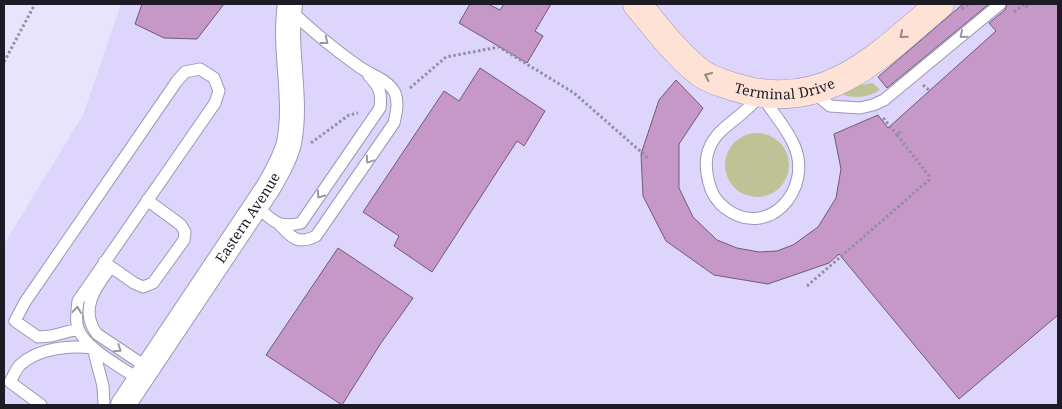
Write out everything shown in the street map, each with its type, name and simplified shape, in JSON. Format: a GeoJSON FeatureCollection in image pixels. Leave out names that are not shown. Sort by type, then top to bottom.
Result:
{"type":"FeatureCollection","features":[{"type":"Feature","properties":{"kind":"street","name":"Terminal Drive"},"geometry":{"type":"LineString","coordinates":[[637,4],[678,52],[703,75],[761,94],[812,91],[844,79],[870,63],[940,4]]}},
{"type":"Feature","properties":{"kind":"street","name":"Eastern Avenue"},"geometry":{"type":"LineString","coordinates":[[123,405],[256,206],[280,166],[289,142],[292,108],[287,40],[289,6]]}},
{"type":"Feature","properties":{"kind":"lane"},"geometry":{"type":"LineString","coordinates":[[812,91],[830,106],[860,108],[884,100],[1000,4]]}},
{"type":"Feature","properties":{"kind":"lane"},"geometry":{"type":"LineString","coordinates":[[280,225],[290,226],[301,223],[380,108],[382,96],[377,85],[360,68],[307,26],[289,6]]}},
{"type":"Feature","properties":{"kind":"lane"},"geometry":{"type":"LineString","coordinates":[[256,206],[280,225],[291,237],[300,241],[309,240],[316,236],[394,123],[397,103],[395,94],[384,81],[360,68]]}},
{"type":"Feature","properties":{"kind":"lane"},"geometry":{"type":"LineString","coordinates":[[78,329],[51,336],[38,337],[9,320],[31,294],[177,81],[185,72],[200,69],[214,78],[219,91],[214,103],[147,200],[107,265],[93,294],[89,309],[88,318],[91,327],[144,374]]}},
{"type":"Feature","properties":{"kind":"lane"},"geometry":{"type":"LineString","coordinates":[[761,94],[794,146],[799,164],[798,182],[791,197],[780,209],[766,216],[750,219],[734,215],[721,204],[711,190],[706,170],[709,149],[720,131],[749,108],[761,94]]}},
{"type":"Feature","properties":{"kind":"lane"},"geometry":{"type":"LineString","coordinates":[[107,265],[143,287],[153,283],[184,240],[185,232],[181,225],[147,200]]}},
{"type":"Feature","properties":{"kind":"lane"},"geometry":{"type":"LineString","coordinates":[[107,265],[78,301],[76,320],[78,329],[82,337],[93,348],[144,374]]}},
{"type":"Feature","properties":{"kind":"lane"},"geometry":{"type":"LineString","coordinates":[[41,405],[6,384],[19,366],[35,355],[79,346],[93,348]]}},
{"type":"Feature","properties":{"kind":"lane"},"geometry":{"type":"LineString","coordinates":[[93,348],[103,386],[104,405]]}},
{"type":"Feature","properties":{"kind":"path"},"geometry":{"type":"LineString","coordinates":[[4,62],[35,4]]}},
{"type":"Feature","properties":{"kind":"path"},"geometry":{"type":"LineString","coordinates":[[1024,4],[1028,8]]}},
{"type":"Feature","properties":{"kind":"path"},"geometry":{"type":"LineString","coordinates":[[408,90],[446,57],[499,47],[574,93],[648,158]]}},
{"type":"Feature","properties":{"kind":"path"},"geometry":{"type":"LineString","coordinates":[[289,142],[308,146],[355,112],[374,116]]}},
{"type":"Feature","properties":{"kind":"path"},"geometry":{"type":"LineString","coordinates":[[807,286],[929,180],[929,176],[897,134],[901,131]]}},
{"type":"Feature","properties":{"kind":"shaded area"},"geometry":{"type":"Polygon","coordinates":[[[121,4],[1058,4],[1058,405],[4,405],[4,244],[83,115],[121,4]]]}},
{"type":"Feature","properties":{"kind":"green space"},"geometry":{"type":"Polygon","coordinates":[[[873,83],[880,90],[862,97],[844,95],[843,91],[873,83]]]}},
{"type":"Feature","properties":{"kind":"green space"},"geometry":{"type":"Polygon","coordinates":[[[757,133],[775,139],[783,147],[789,165],[783,183],[775,191],[757,197],[739,191],[731,183],[725,165],[731,147],[739,139],[757,133]]]}},
{"type":"Feature","properties":{"kind":"building"},"geometry":{"type":"Polygon","coordinates":[[[142,4],[224,4],[197,39],[164,38],[135,24],[142,4]]]}},
{"type":"Feature","properties":{"kind":"building"},"geometry":{"type":"Polygon","coordinates":[[[470,4],[488,4],[500,10],[504,4],[551,4],[535,31],[543,36],[527,63],[459,23],[470,4]]]}},
{"type":"Feature","properties":{"kind":"building"},"geometry":{"type":"Polygon","coordinates":[[[963,4],[989,4],[887,88],[878,77],[963,4]]]}},
{"type":"Feature","properties":{"kind":"building"},"geometry":{"type":"Polygon","coordinates":[[[1007,4],[1058,4],[1058,315],[959,399],[839,254],[829,263],[768,284],[714,275],[666,241],[643,196],[641,154],[659,100],[676,80],[703,108],[679,144],[679,188],[693,217],[717,240],[737,248],[759,252],[777,251],[793,245],[818,227],[836,198],[841,169],[834,134],[878,115],[888,128],[996,31],[989,23],[1005,10],[1007,4]]]}},
{"type":"Feature","properties":{"kind":"building"},"geometry":{"type":"Polygon","coordinates":[[[480,68],[545,111],[524,146],[517,141],[432,272],[394,246],[399,236],[363,212],[444,91],[459,101],[480,68]]]}},
{"type":"Feature","properties":{"kind":"building"},"geometry":{"type":"Polygon","coordinates":[[[338,248],[413,298],[381,343],[342,405],[266,355],[338,248]]]}}]}
